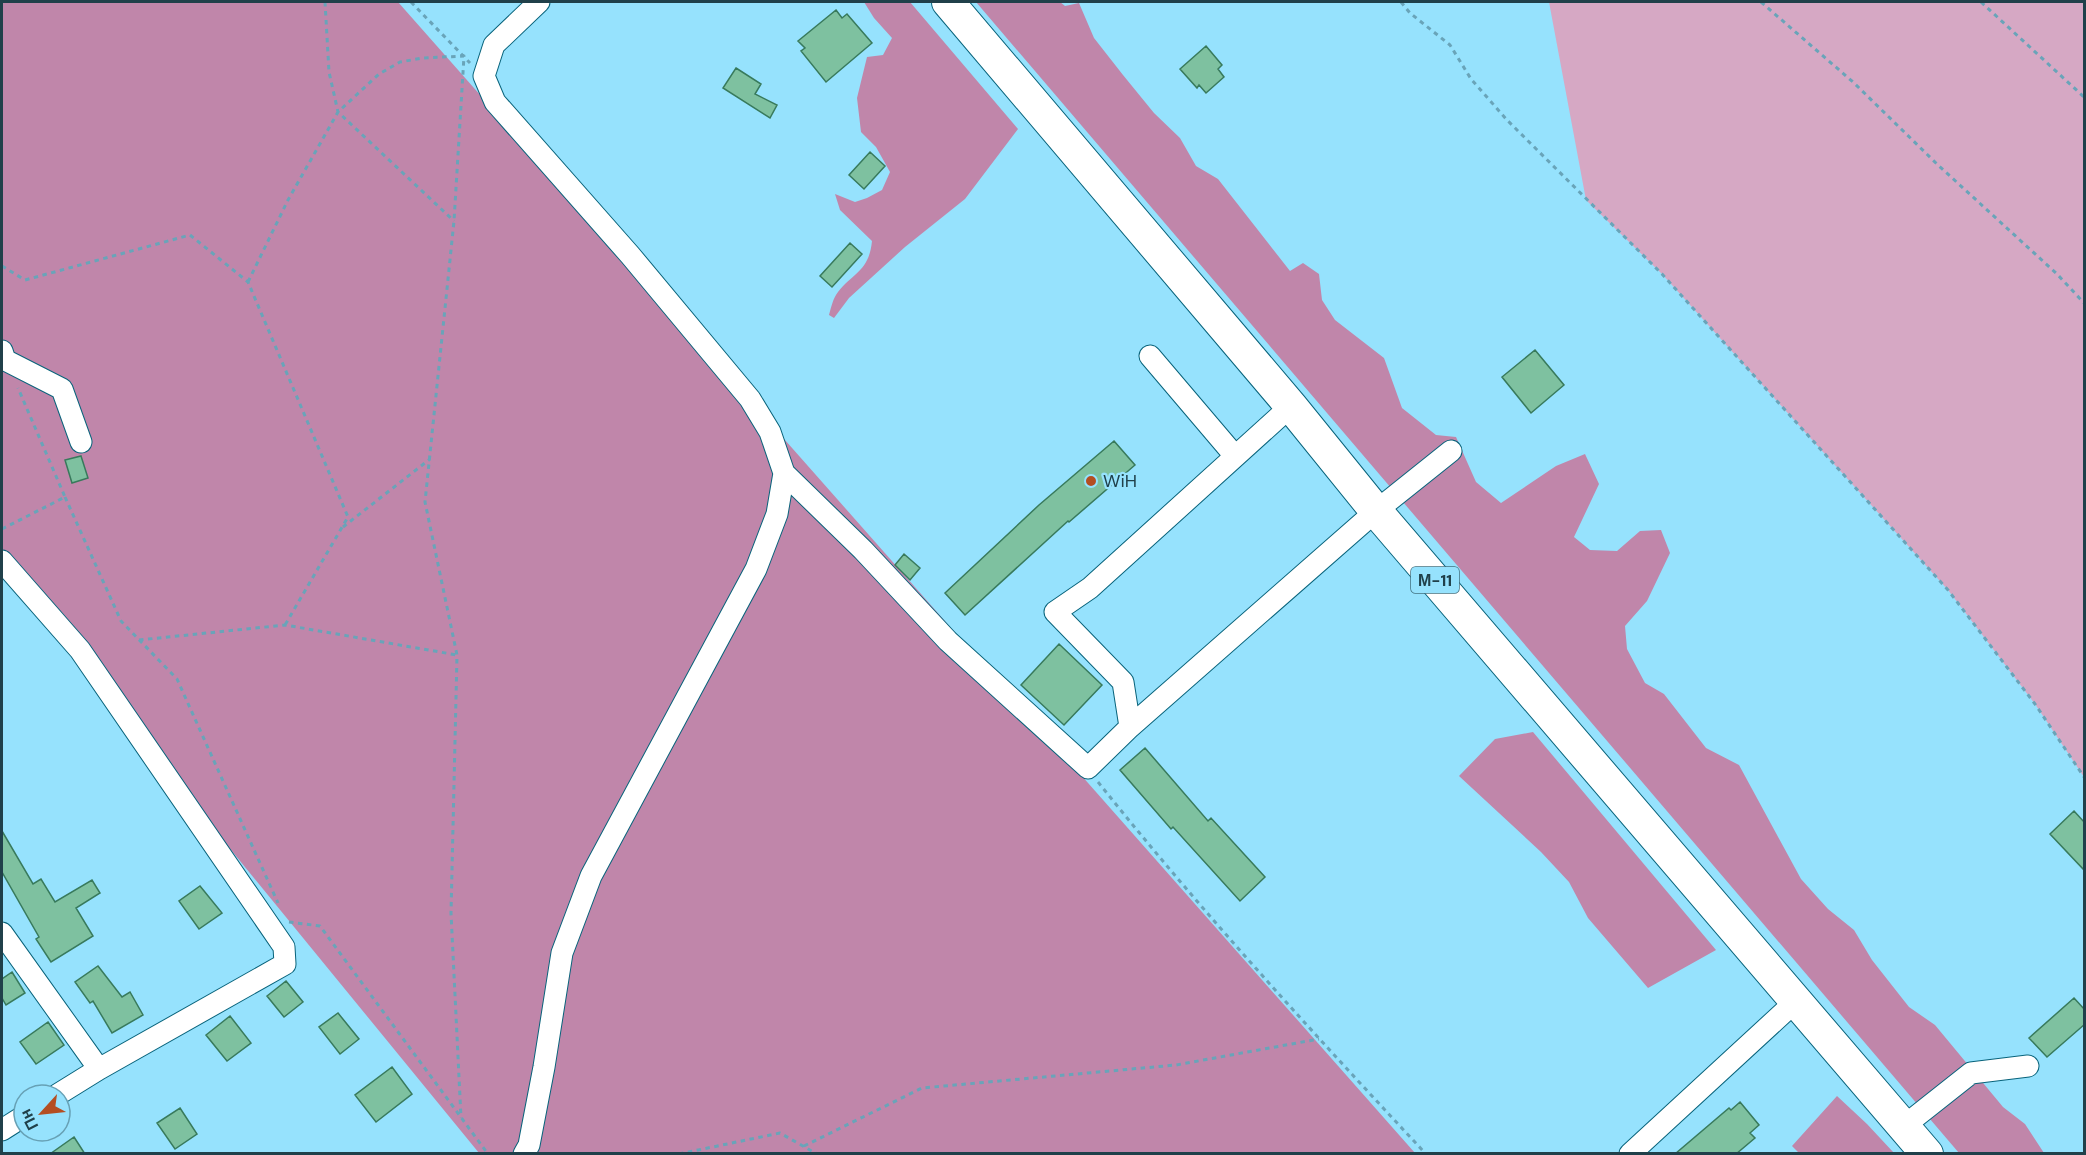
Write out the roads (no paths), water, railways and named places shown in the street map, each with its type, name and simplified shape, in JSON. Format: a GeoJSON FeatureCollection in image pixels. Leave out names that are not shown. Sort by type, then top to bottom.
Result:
{"type":"FeatureCollection","features":[{"type":"Feature","properties":{"kind":"highway","name":"М-11"},"geometry":{"type":"LineString","coordinates":[[948,2],[1291,406],[1376,511],[1927,1154]]}},
{"type":"Feature","properties":{"kind":"street"},"geometry":{"type":"LineString","coordinates":[[539,2],[494,45],[484,76],[495,102],[630,255],[750,399],[770,432],[784,473],[863,550],[948,641],[1088,768],[1130,726],[1376,511],[1451,451]]}},
{"type":"Feature","properties":{"kind":"street"},"geometry":{"type":"LineString","coordinates":[[4,356],[62,389],[81,442]]}},
{"type":"Feature","properties":{"kind":"street"},"geometry":{"type":"LineString","coordinates":[[1150,356],[1235,456]]}},
{"type":"Feature","properties":{"kind":"street"},"geometry":{"type":"LineString","coordinates":[[1130,726],[1123,682],[1055,612],[1090,588],[1291,406]]}},
{"type":"Feature","properties":{"kind":"street"},"geometry":{"type":"LineString","coordinates":[[529,1151],[562,953],[591,876],[756,569],[777,514],[784,473]]}},
{"type":"Feature","properties":{"kind":"street"},"geometry":{"type":"LineString","coordinates":[[2,561],[80,650],[284,947],[285,964],[72,1086]]}},
{"type":"Feature","properties":{"kind":"street"},"geometry":{"type":"LineString","coordinates":[[2,933],[99,1069]]}},
{"type":"Feature","properties":{"kind":"street"},"geometry":{"type":"LineString","coordinates":[[1630,1154],[1796,1002]]}},
{"type":"Feature","properties":{"kind":"street"},"geometry":{"type":"LineString","coordinates":[[1904,1126],[1971,1073],[2028,1066]]}},
{"type":"Feature","properties":{"kind":"place","name":"WiH"},"geometry":{"type":"Point","coordinates":[1091,481]}}]}
